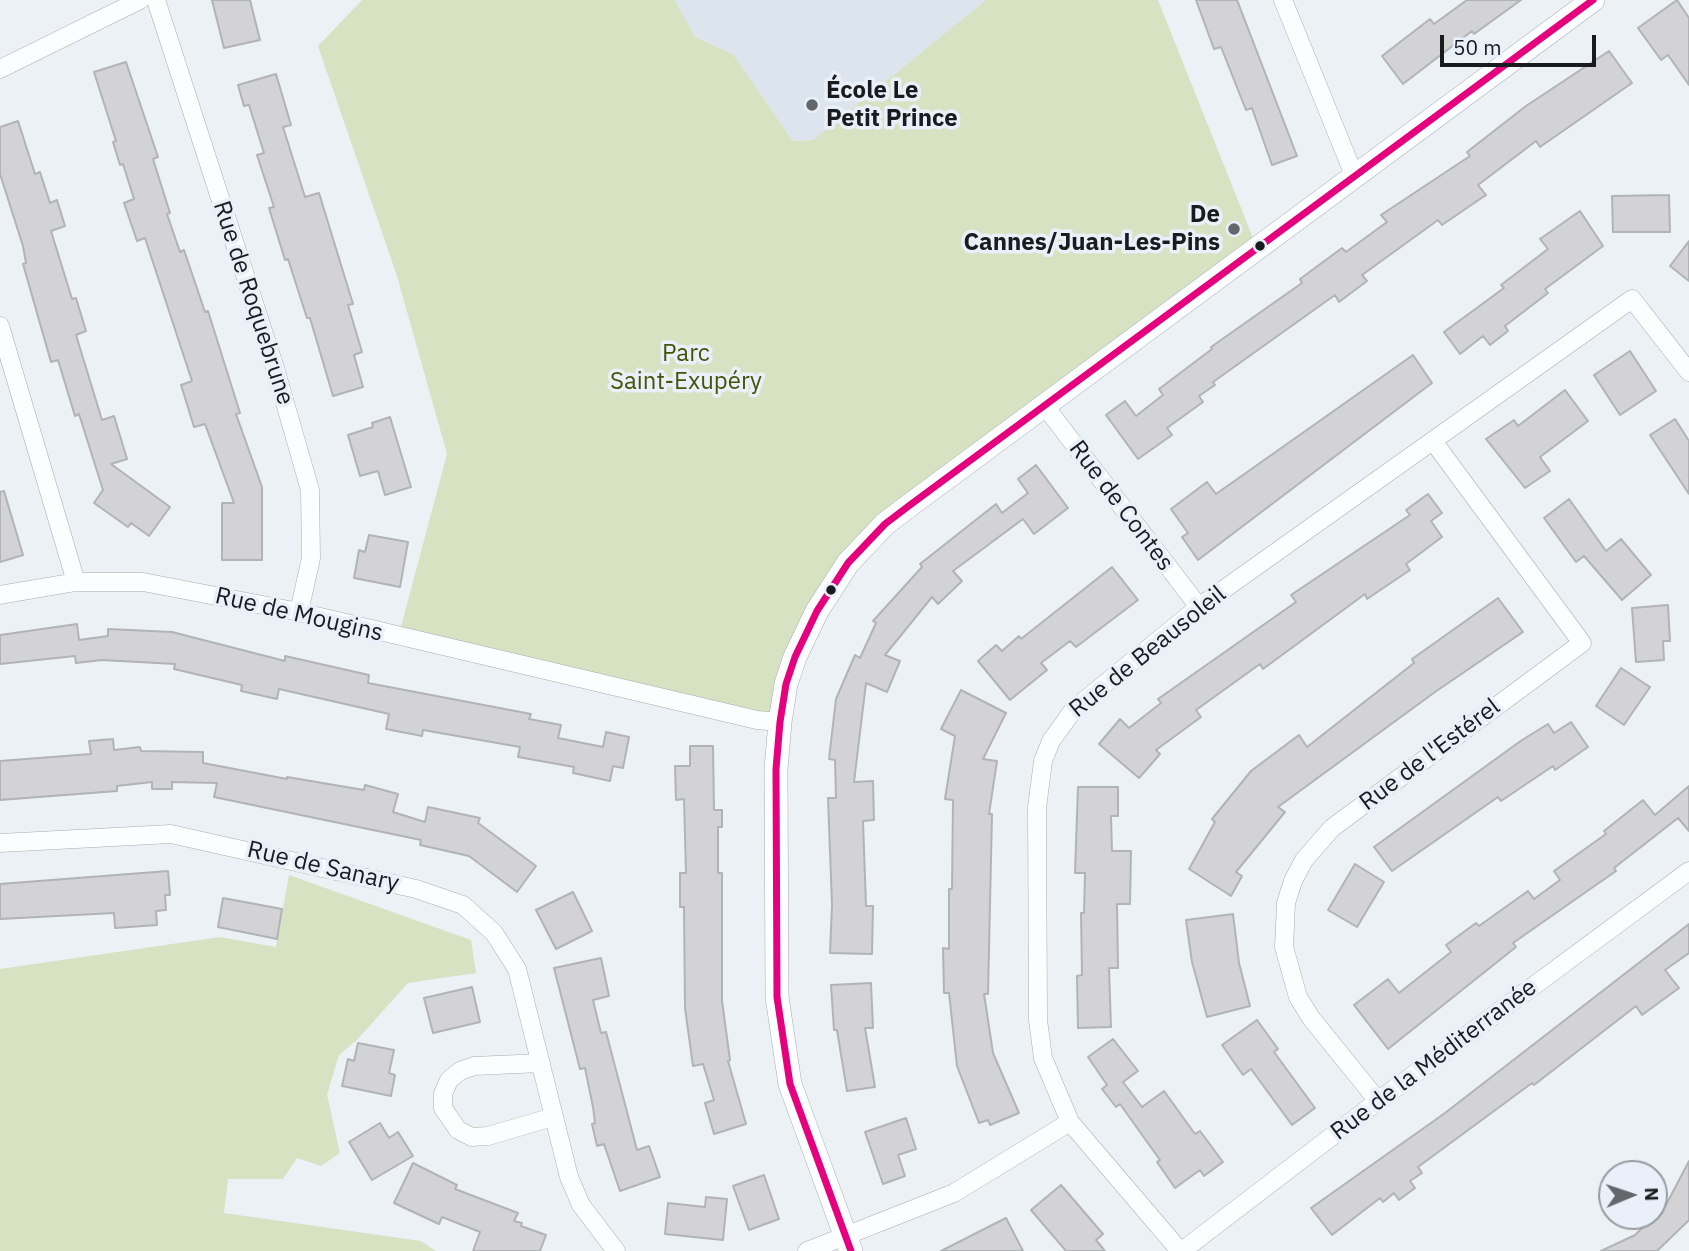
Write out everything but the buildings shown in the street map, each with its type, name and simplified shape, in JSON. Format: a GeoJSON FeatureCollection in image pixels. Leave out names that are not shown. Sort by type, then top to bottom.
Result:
{"type":"FeatureCollection","features":[{"type":"Feature","properties":{"kind":"street"},"geometry":{"type":"LineString","coordinates":[[0,69],[140,0]]}},
{"type":"Feature","properties":{"kind":"street","name":"Rue de Roquebrune"},"geometry":{"type":"LineString","coordinates":[[156,0],[275,368],[310,491],[311,558],[299,612]]}},
{"type":"Feature","properties":{"kind":"street"},"geometry":{"type":"LineString","coordinates":[[1283,0],[1354,175]]}},
{"type":"Feature","properties":{"kind":"street"},"geometry":{"type":"LineString","coordinates":[[849,1244],[801,1121],[790,1084],[777,997],[776,769],[780,722],[786,684],[795,656],[817,611],[848,563],[885,524],[1594,0]]}},
{"type":"Feature","properties":{"kind":"street","name":"Rue de Beausoleil"},"geometry":{"type":"LineString","coordinates":[[1181,1251],[1070,1122],[1049,1078],[1038,1020],[1037,808],[1043,761],[1061,724],[1074,709],[1199,607],[1632,299],[1689,372]]}},
{"type":"Feature","properties":{"kind":"street"},"geometry":{"type":"LineString","coordinates":[[0,326],[76,582],[0,595]]}},
{"type":"Feature","properties":{"kind":"street","name":"Rue de Contes"},"geometry":{"type":"LineString","coordinates":[[1044,405],[1199,607]]}},
{"type":"Feature","properties":{"kind":"street","name":"Rue de l'Estérel"},"geometry":{"type":"LineString","coordinates":[[1378,1101],[1311,1018],[1298,996],[1284,947],[1286,903],[1293,881],[1304,860],[1332,828],[1582,643],[1433,442]]}},
{"type":"Feature","properties":{"kind":"street","name":"Rue de Mougins"},"geometry":{"type":"LineString","coordinates":[[76,582],[143,582],[299,612],[744,717],[780,722]]}},
{"type":"Feature","properties":{"kind":"street","name":"Rue de Sanary"},"geometry":{"type":"LineString","coordinates":[[0,844],[171,834],[442,895],[463,905],[478,917],[508,950],[526,996],[569,1177],[581,1205],[616,1251]]}},
{"type":"Feature","properties":{"kind":"street","name":"Rue de la Méditerranée"},"geometry":{"type":"LineString","coordinates":[[1181,1251],[1378,1101],[1689,871]]}},
{"type":"Feature","properties":{"kind":"street"},"geometry":{"type":"LineString","coordinates":[[541,1063],[474,1066],[460,1071],[449,1080],[443,1094],[443,1108],[458,1130],[472,1137],[488,1136],[553,1117]]}},
{"type":"Feature","properties":{"kind":"street"},"geometry":{"type":"LineString","coordinates":[[807,1251],[849,1244],[954,1193],[1070,1122]]}},
{"type":"Feature","properties":{"kind":"shaded area","name":"École Le Petit Prince"},"geometry":{"type":"Polygon","coordinates":[[[675,0],[986,0],[813,140],[793,141],[733,54],[695,37],[675,0]]]}},
{"type":"Feature","properties":{"kind":"green space","name":"Parc Saint-Exupéry"},"geometry":{"type":"Polygon","coordinates":[[[362,0],[675,0],[695,37],[733,54],[793,141],[813,140],[986,0],[1158,0],[1257,248],[910,505],[831,588],[780,722],[398,638],[447,454],[397,276],[318,46],[362,0]]]}},
{"type":"Feature","properties":{"kind":"green space"},"geometry":{"type":"Polygon","coordinates":[[[289,875],[471,940],[476,973],[408,983],[357,1040],[339,1055],[327,1095],[340,1153],[321,1166],[297,1158],[283,1179],[228,1179],[224,1213],[421,1241],[436,1251],[0,1251],[0,969],[220,937],[276,947],[289,875]]]}},
{"type":"Feature","properties":{"kind":"transit line"},"geometry":{"type":"LineString","coordinates":[[851,1251],[790,1084],[777,997],[776,769],[780,722],[786,684],[795,657],[817,611],[848,563],[885,524],[1593,0]]}},
{"type":"Feature","properties":{"kind":"place","name":"École Le Petit Prince"},"geometry":{"type":"Point","coordinates":[812,105]}},
{"type":"Feature","properties":{"kind":"place","name":"De Cannes/Juan-Les-Pins"},"geometry":{"type":"Point","coordinates":[1234,229]}}]}
